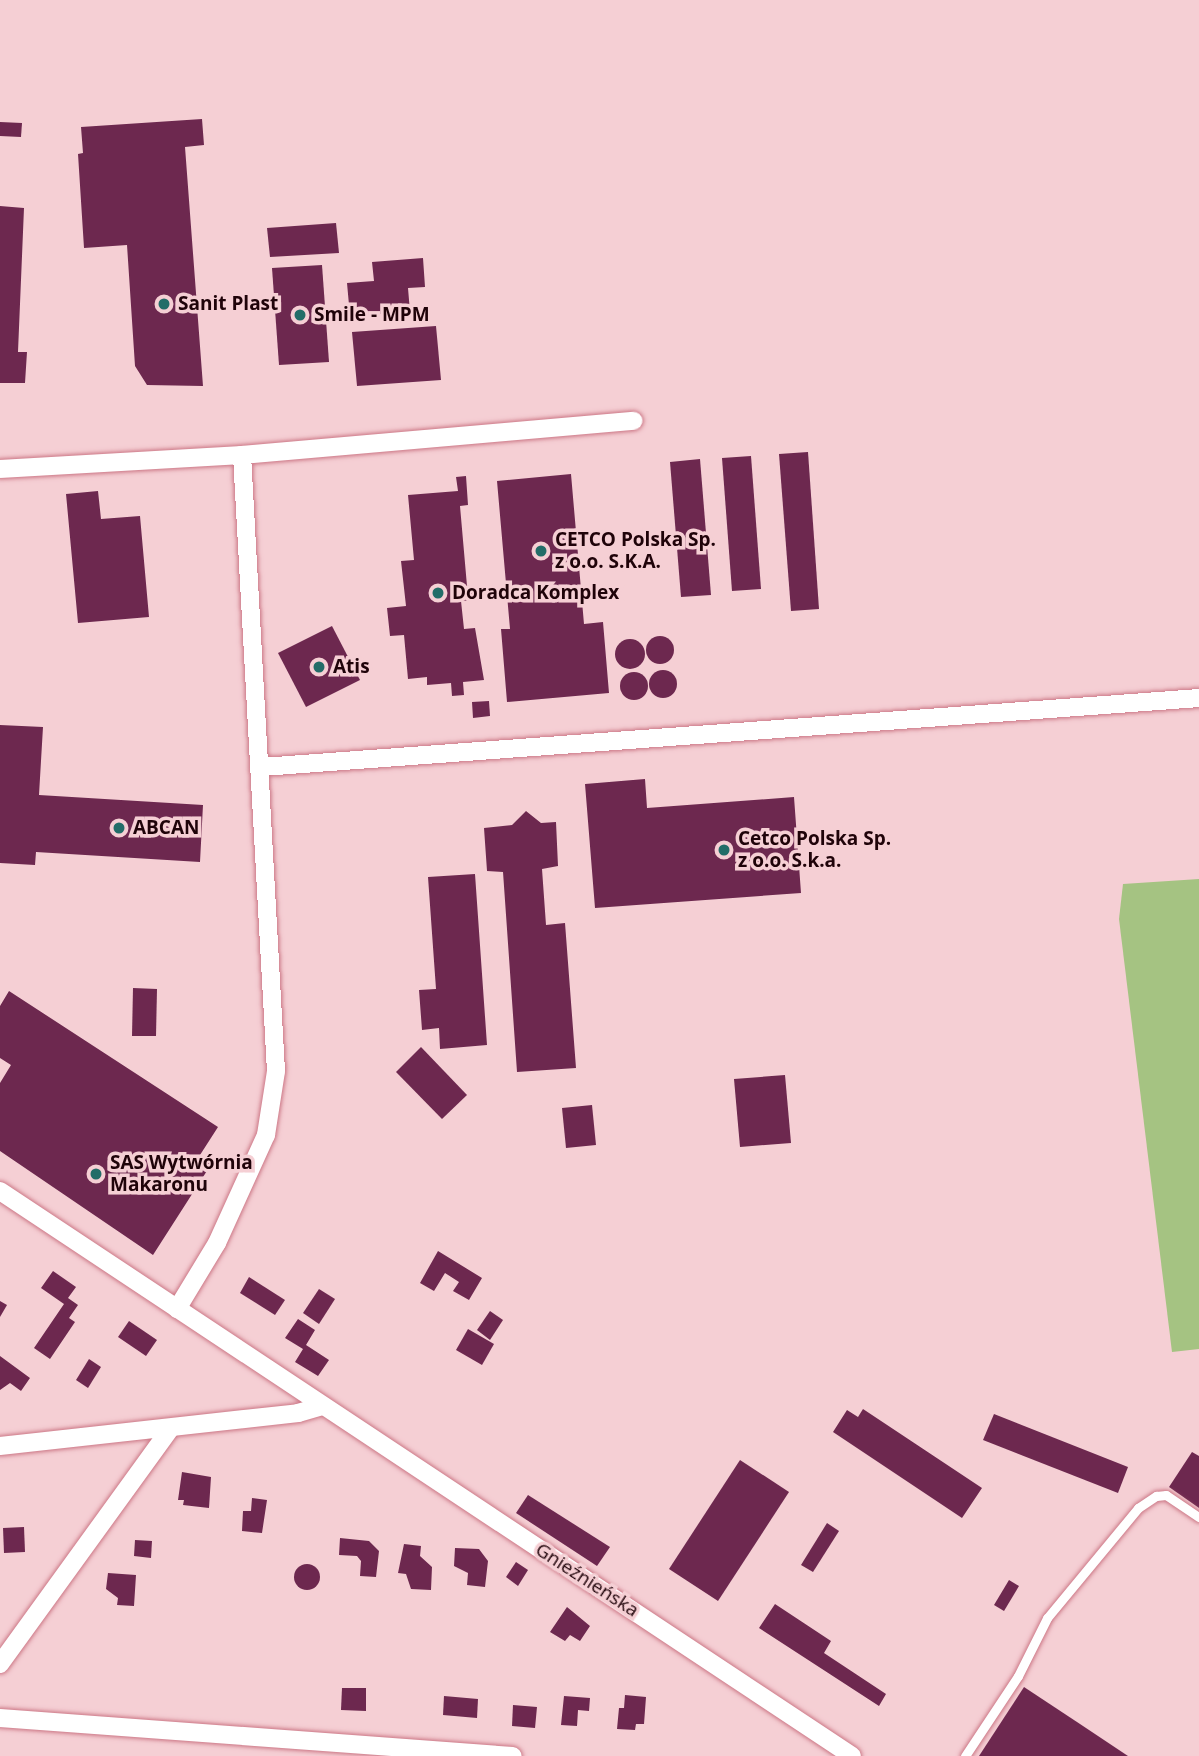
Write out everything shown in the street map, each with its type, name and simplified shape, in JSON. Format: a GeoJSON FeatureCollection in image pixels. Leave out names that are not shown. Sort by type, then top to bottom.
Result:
{"type":"FeatureCollection","features":[{"type":"Feature","properties":{"kind":"street"},"geometry":{"type":"LineString","coordinates":[[0,469],[242,455],[634,421]]}},
{"type":"Feature","properties":{"kind":"street"},"geometry":{"type":"LineString","coordinates":[[177,1309],[237,1204],[266,1135],[274,1084],[277,1026],[242,455]]}},
{"type":"Feature","properties":{"kind":"street"},"geometry":{"type":"LineString","coordinates":[[262,767],[1199,698]]}},
{"type":"Feature","properties":{"kind":"street","name":"Gnieźnieńska"},"geometry":{"type":"LineString","coordinates":[[0,1191],[852,1756]]}},
{"type":"Feature","properties":{"kind":"street"},"geometry":{"type":"LineString","coordinates":[[0,1446],[170,1428],[322,1406]]}},
{"type":"Feature","properties":{"kind":"street"},"geometry":{"type":"LineString","coordinates":[[0,1664],[170,1428]]}},
{"type":"Feature","properties":{"kind":"street"},"geometry":{"type":"LineString","coordinates":[[0,1718],[513,1756]]}},
{"type":"Feature","properties":{"kind":"lane"},"geometry":{"type":"LineString","coordinates":[[965,1756],[1018,1676],[1047,1618],[1138,1508],[1156,1496],[1167,1495],[1199,1517]]}},
{"type":"Feature","properties":{"kind":"green space"},"geometry":{"type":"Polygon","coordinates":[[[1199,879],[1199,1349],[1172,1352],[1119,919],[1123,884],[1199,879]]]}},
{"type":"Feature","properties":{"kind":"building","name":"Sanit Plast"},"geometry":{"type":"Polygon","coordinates":[[[202,119],[204,145],[185,147],[203,386],[147,385],[135,366],[127,245],[84,248],[78,154],[83,153],[81,127],[202,119]]]}},
{"type":"Feature","properties":{"kind":"building"},"geometry":{"type":"Polygon","coordinates":[[[0,122],[22,123],[21,137],[0,136],[0,122]]]}},
{"type":"Feature","properties":{"kind":"building"},"geometry":{"type":"Polygon","coordinates":[[[0,206],[24,208],[18,352],[27,352],[25,383],[0,383],[0,206]]]}},
{"type":"Feature","properties":{"kind":"building"},"geometry":{"type":"Polygon","coordinates":[[[336,223],[339,253],[270,257],[267,228],[336,223]]]}},
{"type":"Feature","properties":{"kind":"building"},"geometry":{"type":"Polygon","coordinates":[[[423,258],[425,287],[408,288],[410,312],[350,316],[347,283],[374,281],[372,262],[423,258]]]}},
{"type":"Feature","properties":{"kind":"building","name":"Smile - MPM"},"geometry":{"type":"Polygon","coordinates":[[[322,265],[329,362],[279,365],[272,268],[322,265]]]}},
{"type":"Feature","properties":{"kind":"building"},"geometry":{"type":"Polygon","coordinates":[[[436,326],[441,380],[357,386],[352,332],[436,326]]]}},
{"type":"Feature","properties":{"kind":"building"},"geometry":{"type":"Polygon","coordinates":[[[808,452],[819,609],[791,611],[779,454],[808,452]]]}},
{"type":"Feature","properties":{"kind":"building"},"geometry":{"type":"Polygon","coordinates":[[[751,456],[761,589],[732,591],[722,458],[751,456]]]}},
{"type":"Feature","properties":{"kind":"building"},"geometry":{"type":"Polygon","coordinates":[[[700,459],[711,595],[681,597],[670,462],[700,459]]]}},
{"type":"Feature","properties":{"kind":"building","name":"CETCO Polska Sp. z o.o. S.K.A."},"geometry":{"type":"Polygon","coordinates":[[[571,474],[584,624],[603,622],[609,693],[507,702],[501,629],[510,629],[497,481],[571,474]]]}},
{"type":"Feature","properties":{"kind":"building","name":"Doradca Komplex"},"geometry":{"type":"Polygon","coordinates":[[[466,476],[468,505],[460,506],[467,586],[471,585],[472,600],[461,601],[464,629],[475,628],[484,680],[463,682],[464,695],[452,696],[451,683],[427,685],[427,677],[408,679],[404,635],[390,636],[387,608],[406,606],[401,561],[414,560],[408,495],[458,491],[456,477],[466,476]]]}},
{"type":"Feature","properties":{"kind":"building"},"geometry":{"type":"Polygon","coordinates":[[[98,491],[101,519],[140,516],[149,617],[78,623],[66,494],[98,491]]]}},
{"type":"Feature","properties":{"kind":"building","name":"Atis"},"geometry":{"type":"Polygon","coordinates":[[[332,626],[360,680],[306,707],[278,653],[332,626]]]}},
{"type":"Feature","properties":{"kind":"building"},"geometry":{"type":"Polygon","coordinates":[[[660,636],[670,640],[674,650],[670,660],[660,664],[650,660],[646,650],[650,640],[660,636]]]}},
{"type":"Feature","properties":{"kind":"building"},"geometry":{"type":"Polygon","coordinates":[[[630,639],[640,644],[645,654],[640,664],[630,669],[620,664],[615,654],[620,644],[630,639]]]}},
{"type":"Feature","properties":{"kind":"building"},"geometry":{"type":"Polygon","coordinates":[[[663,670],[673,674],[677,684],[673,694],[663,698],[653,694],[649,684],[653,674],[663,670]]]}},
{"type":"Feature","properties":{"kind":"building"},"geometry":{"type":"Polygon","coordinates":[[[634,672],[644,676],[648,686],[644,696],[634,700],[624,696],[620,686],[624,676],[634,672]]]}},
{"type":"Feature","properties":{"kind":"building"},"geometry":{"type":"Polygon","coordinates":[[[489,701],[490,716],[473,718],[472,702],[489,701]]]}},
{"type":"Feature","properties":{"kind":"building","name":"ABCAN"},"geometry":{"type":"Polygon","coordinates":[[[0,725],[43,727],[39,795],[203,805],[200,862],[36,852],[35,865],[0,863],[0,725]]]}},
{"type":"Feature","properties":{"kind":"building","name":"Cetco Polska Sp. z o.o. S.k.a."},"geometry":{"type":"Polygon","coordinates":[[[645,779],[647,808],[794,797],[801,893],[595,908],[585,784],[645,779]]]}},
{"type":"Feature","properties":{"kind":"building"},"geometry":{"type":"Polygon","coordinates":[[[526,811],[541,823],[556,822],[558,866],[542,869],[546,925],[565,923],[576,1068],[517,1072],[503,872],[487,871],[484,828],[512,825],[526,811]]]}},
{"type":"Feature","properties":{"kind":"building"},"geometry":{"type":"Polygon","coordinates":[[[475,874],[487,1045],[440,1049],[439,1028],[422,1030],[419,990],[436,989],[428,877],[475,874]]]}},
{"type":"Feature","properties":{"kind":"building"},"geometry":{"type":"Polygon","coordinates":[[[133,988],[157,989],[156,1036],[132,1036],[133,988]]]}},
{"type":"Feature","properties":{"kind":"building"},"geometry":{"type":"Polygon","coordinates":[[[9,991],[218,1127],[200,1155],[212,1163],[153,1255],[0,1151],[0,1083],[11,1065],[0,1058],[0,1006],[9,991]]]}},
{"type":"Feature","properties":{"kind":"building"},"geometry":{"type":"Polygon","coordinates":[[[421,1047],[467,1095],[442,1119],[396,1072],[421,1047]]]}},
{"type":"Feature","properties":{"kind":"building"},"geometry":{"type":"Polygon","coordinates":[[[785,1075],[791,1143],[740,1147],[734,1079],[785,1075]]]}},
{"type":"Feature","properties":{"kind":"building"},"geometry":{"type":"Polygon","coordinates":[[[592,1105],[596,1145],[566,1148],[562,1108],[592,1105]]]}},
{"type":"Feature","properties":{"kind":"building"},"geometry":{"type":"Polygon","coordinates":[[[438,1251],[482,1278],[469,1300],[453,1291],[459,1282],[445,1273],[434,1291],[420,1283],[438,1251]]]}},
{"type":"Feature","properties":{"kind":"building"},"geometry":{"type":"Polygon","coordinates":[[[53,1271],[76,1287],[68,1298],[78,1305],[69,1318],[75,1322],[50,1359],[34,1348],[64,1304],[41,1288],[53,1271]]]}},
{"type":"Feature","properties":{"kind":"building"},"geometry":{"type":"Polygon","coordinates":[[[249,1277],[285,1300],[275,1315],[240,1293],[249,1277]]]}},
{"type":"Feature","properties":{"kind":"building"},"geometry":{"type":"Polygon","coordinates":[[[319,1289],[335,1299],[319,1324],[303,1313],[319,1289]]]}},
{"type":"Feature","properties":{"kind":"building"},"geometry":{"type":"Polygon","coordinates":[[[0,1301],[7,1305],[0,1317],[0,1301]]]}},
{"type":"Feature","properties":{"kind":"building"},"geometry":{"type":"Polygon","coordinates":[[[490,1311],[503,1320],[490,1340],[477,1330],[490,1311]]]}},
{"type":"Feature","properties":{"kind":"building"},"geometry":{"type":"Polygon","coordinates":[[[298,1319],[315,1330],[306,1345],[329,1360],[318,1376],[295,1362],[303,1349],[285,1338],[298,1319]]]}},
{"type":"Feature","properties":{"kind":"building"},"geometry":{"type":"Polygon","coordinates":[[[129,1321],[157,1340],[146,1356],[118,1337],[129,1321]]]}},
{"type":"Feature","properties":{"kind":"building"},"geometry":{"type":"Polygon","coordinates":[[[468,1329],[494,1344],[482,1365],[456,1350],[468,1329]]]}},
{"type":"Feature","properties":{"kind":"building"},"geometry":{"type":"Polygon","coordinates":[[[0,1356],[30,1378],[21,1391],[10,1383],[0,1390],[0,1356]]]}},
{"type":"Feature","properties":{"kind":"building"},"geometry":{"type":"Polygon","coordinates":[[[89,1359],[101,1367],[88,1388],[76,1380],[89,1359]]]}},
{"type":"Feature","properties":{"kind":"building"},"geometry":{"type":"Polygon","coordinates":[[[863,1409],[982,1488],[962,1518],[833,1432],[847,1410],[858,1417],[863,1409]]]}},
{"type":"Feature","properties":{"kind":"building"},"geometry":{"type":"Polygon","coordinates":[[[994,1414],[1128,1467],[1118,1493],[983,1440],[994,1414]]]}},
{"type":"Feature","properties":{"kind":"building"},"geometry":{"type":"Polygon","coordinates":[[[1192,1452],[1199,1456],[1199,1508],[1169,1487],[1192,1452]]]}},
{"type":"Feature","properties":{"kind":"building"},"geometry":{"type":"Polygon","coordinates":[[[740,1460],[789,1492],[718,1601],[669,1569],[740,1460]]]}},
{"type":"Feature","properties":{"kind":"building"},"geometry":{"type":"Polygon","coordinates":[[[182,1472],[211,1477],[209,1508],[183,1505],[184,1500],[178,1500],[182,1472]]]}},
{"type":"Feature","properties":{"kind":"building"},"geometry":{"type":"Polygon","coordinates":[[[528,1495],[610,1547],[597,1566],[516,1513],[528,1495]]]}},
{"type":"Feature","properties":{"kind":"building"},"geometry":{"type":"Polygon","coordinates":[[[252,1498],[267,1500],[262,1533],[242,1531],[243,1511],[251,1511],[252,1498]]]}},
{"type":"Feature","properties":{"kind":"building"},"geometry":{"type":"Polygon","coordinates":[[[827,1523],[839,1531],[813,1572],[801,1565],[827,1523]]]}},
{"type":"Feature","properties":{"kind":"building"},"geometry":{"type":"Polygon","coordinates":[[[24,1527],[25,1552],[4,1553],[3,1528],[24,1527]]]}},
{"type":"Feature","properties":{"kind":"building"},"geometry":{"type":"Polygon","coordinates":[[[340,1538],[369,1541],[379,1551],[376,1577],[360,1576],[361,1561],[357,1556],[339,1555],[340,1538]]]}},
{"type":"Feature","properties":{"kind":"building"},"geometry":{"type":"Polygon","coordinates":[[[135,1540],[152,1541],[151,1558],[134,1556],[135,1540]]]}},
{"type":"Feature","properties":{"kind":"building"},"geometry":{"type":"Polygon","coordinates":[[[404,1544],[421,1546],[420,1556],[432,1567],[431,1590],[411,1589],[406,1574],[398,1573],[404,1544]]]}},
{"type":"Feature","properties":{"kind":"building"},"geometry":{"type":"Polygon","coordinates":[[[455,1548],[479,1549],[488,1561],[485,1587],[467,1585],[468,1573],[454,1566],[455,1548]]]}},
{"type":"Feature","properties":{"kind":"building"},"geometry":{"type":"Polygon","coordinates":[[[516,1562],[528,1570],[518,1586],[506,1577],[516,1562]]]}},
{"type":"Feature","properties":{"kind":"building"},"geometry":{"type":"Polygon","coordinates":[[[307,1564],[316,1568],[320,1577],[316,1586],[307,1590],[298,1586],[294,1577],[298,1568],[307,1564]]]}},
{"type":"Feature","properties":{"kind":"building"},"geometry":{"type":"Polygon","coordinates":[[[108,1573],[136,1575],[134,1606],[117,1605],[118,1598],[106,1589],[108,1573]]]}},
{"type":"Feature","properties":{"kind":"building"},"geometry":{"type":"Polygon","coordinates":[[[1009,1580],[1019,1586],[1004,1611],[994,1605],[1009,1580]]]}},
{"type":"Feature","properties":{"kind":"building"},"geometry":{"type":"Polygon","coordinates":[[[775,1604],[831,1641],[824,1653],[886,1694],[879,1706],[759,1628],[775,1604]]]}},
{"type":"Feature","properties":{"kind":"building"},"geometry":{"type":"Polygon","coordinates":[[[567,1607],[590,1626],[580,1641],[570,1635],[565,1641],[550,1632],[567,1607]]]}},
{"type":"Feature","properties":{"kind":"building"},"geometry":{"type":"Polygon","coordinates":[[[1024,1687],[1080,1724],[1128,1756],[979,1756],[1024,1687]]]}},
{"type":"Feature","properties":{"kind":"building"},"geometry":{"type":"Polygon","coordinates":[[[342,1688],[366,1688],[366,1711],[341,1710],[342,1688]]]}},
{"type":"Feature","properties":{"kind":"building"},"geometry":{"type":"Polygon","coordinates":[[[625,1695],[646,1697],[644,1724],[636,1724],[635,1730],[617,1729],[619,1708],[624,1708],[625,1695]]]}},
{"type":"Feature","properties":{"kind":"building"},"geometry":{"type":"Polygon","coordinates":[[[444,1696],[478,1699],[477,1718],[443,1715],[444,1696]]]}},
{"type":"Feature","properties":{"kind":"building"},"geometry":{"type":"Polygon","coordinates":[[[564,1696],[590,1698],[589,1711],[578,1710],[577,1726],[561,1725],[564,1696]]]}},
{"type":"Feature","properties":{"kind":"building"},"geometry":{"type":"Polygon","coordinates":[[[513,1705],[537,1707],[535,1728],[512,1726],[513,1705]]]}},
{"type":"Feature","properties":{"kind":"place","name":"Sanit Plast"},"geometry":{"type":"Point","coordinates":[164,304]}},
{"type":"Feature","properties":{"kind":"place","name":"Smile - MPM"},"geometry":{"type":"Point","coordinates":[300,315]}},
{"type":"Feature","properties":{"kind":"place","name":"CETCO Polska Sp. z o.o. S.K.A."},"geometry":{"type":"Point","coordinates":[541,551]}},
{"type":"Feature","properties":{"kind":"place","name":"Doradca Komplex"},"geometry":{"type":"Point","coordinates":[438,593]}},
{"type":"Feature","properties":{"kind":"place","name":"Atis"},"geometry":{"type":"Point","coordinates":[319,667]}},
{"type":"Feature","properties":{"kind":"place","name":"ABCAN"},"geometry":{"type":"Point","coordinates":[119,828]}},
{"type":"Feature","properties":{"kind":"place","name":"Cetco Polska Sp. z o.o. S.k.a."},"geometry":{"type":"Point","coordinates":[724,850]}},
{"type":"Feature","properties":{"kind":"place","name":"SAS Wytwórnia Makaronu"},"geometry":{"type":"Point","coordinates":[96,1174]}}]}
